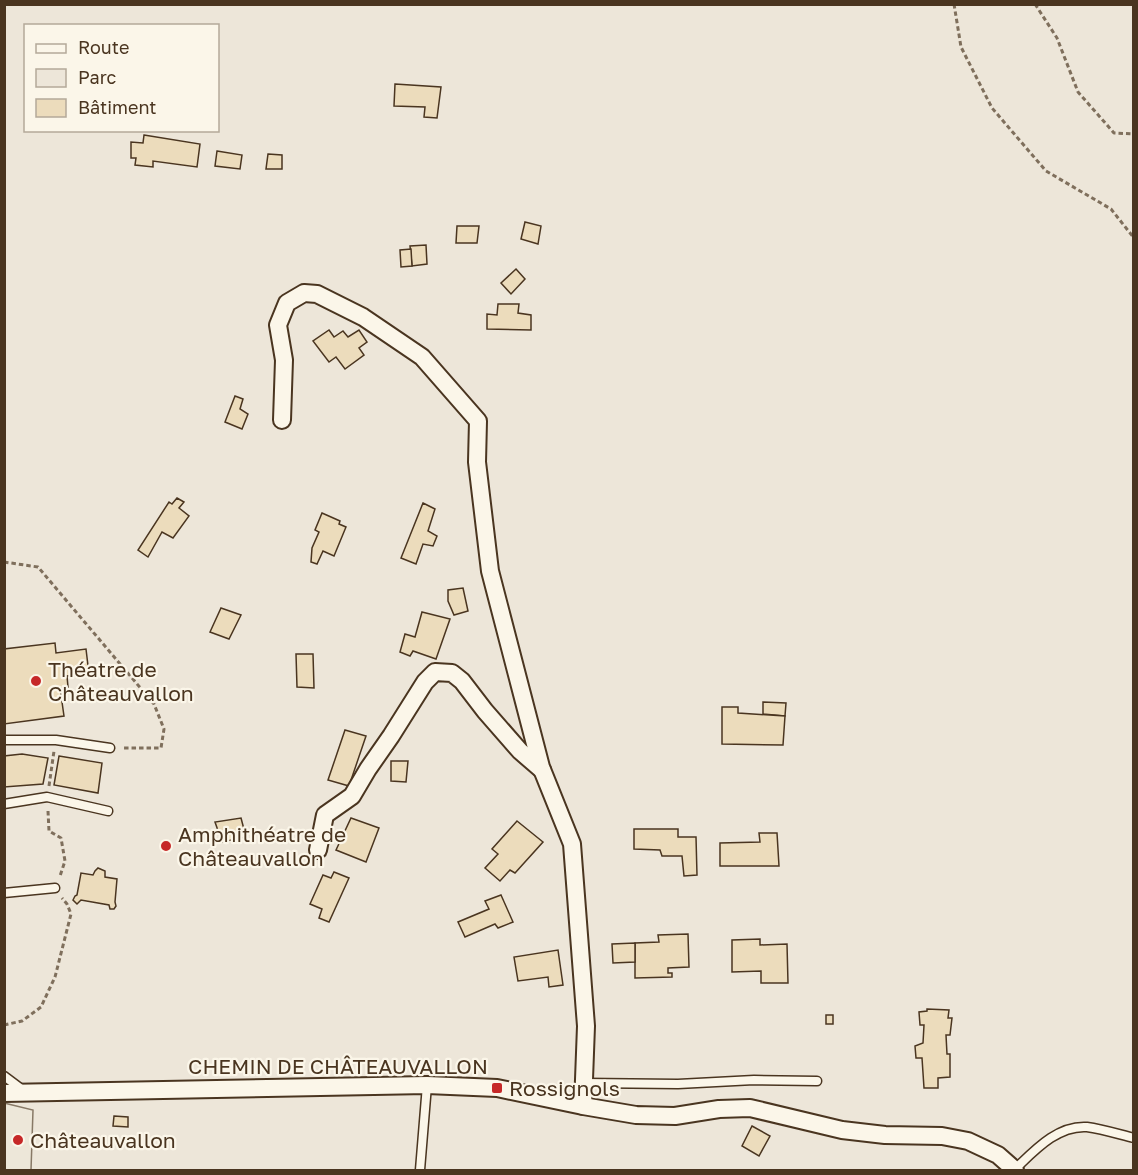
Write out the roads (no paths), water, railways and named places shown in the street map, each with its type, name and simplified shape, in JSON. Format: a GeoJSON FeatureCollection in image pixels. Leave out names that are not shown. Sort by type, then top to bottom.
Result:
{"type":"FeatureCollection","features":[{"type":"Feature","properties":{"kind":"street"},"geometry":{"type":"LineString","coordinates":[[282,420],[284,360],[278,325],[287,303],[304,293],[317,294],[363,317],[422,357],[478,421],[477,462],[490,571],[542,770],[572,844],[586,1026],[583,1106]]}},
{"type":"Feature","properties":{"kind":"street"},"geometry":{"type":"LineString","coordinates":[[318,850],[325,815],[352,796],[424,682],[435,672],[452,673],[462,681],[520,751],[542,770]]}},
{"type":"Feature","properties":{"kind":"street","name":"CHEMIN DE CHÂTEAUVALLON"},"geometry":{"type":"LineString","coordinates":[[4,1093],[427,1085],[497,1088],[636,1115],[675,1116],[719,1109],[750,1108],[842,1130],[885,1136],[942,1136],[968,1141],[998,1155],[1015,1170]]}},
{"type":"Feature","properties":{"kind":"lane"},"geometry":{"type":"LineString","coordinates":[[4,740],[56,740],[110,748]]}},
{"type":"Feature","properties":{"kind":"lane"},"geometry":{"type":"LineString","coordinates":[[4,804],[47,797],[108,811]]}},
{"type":"Feature","properties":{"kind":"lane"},"geometry":{"type":"LineString","coordinates":[[4,893],[55,888]]}},
{"type":"Feature","properties":{"kind":"lane"},"geometry":{"type":"LineString","coordinates":[[4,1076],[27,1093]]}},
{"type":"Feature","properties":{"kind":"lane"},"geometry":{"type":"LineString","coordinates":[[584,1083],[678,1084],[754,1080],[817,1081]]}},
{"type":"Feature","properties":{"kind":"lane"},"geometry":{"type":"LineString","coordinates":[[420,1170],[427,1085]]}},
{"type":"Feature","properties":{"kind":"lane"},"geometry":{"type":"LineString","coordinates":[[1015,1170],[1042,1144],[1055,1135],[1074,1128],[1086,1127],[1134,1138]]}},
{"type":"Feature","properties":{"kind":"place","name":"Théatre de Châteauvallon"},"geometry":{"type":"Point","coordinates":[36,681]}},
{"type":"Feature","properties":{"kind":"place","name":"Amphithéatre de Châteauvallon"},"geometry":{"type":"Point","coordinates":[166,846]}},
{"type":"Feature","properties":{"kind":"place","name":"Rossignols"},"geometry":{"type":"Point","coordinates":[497,1088]}},
{"type":"Feature","properties":{"kind":"place","name":"Châteauvallon"},"geometry":{"type":"Point","coordinates":[18,1140]}}]}
